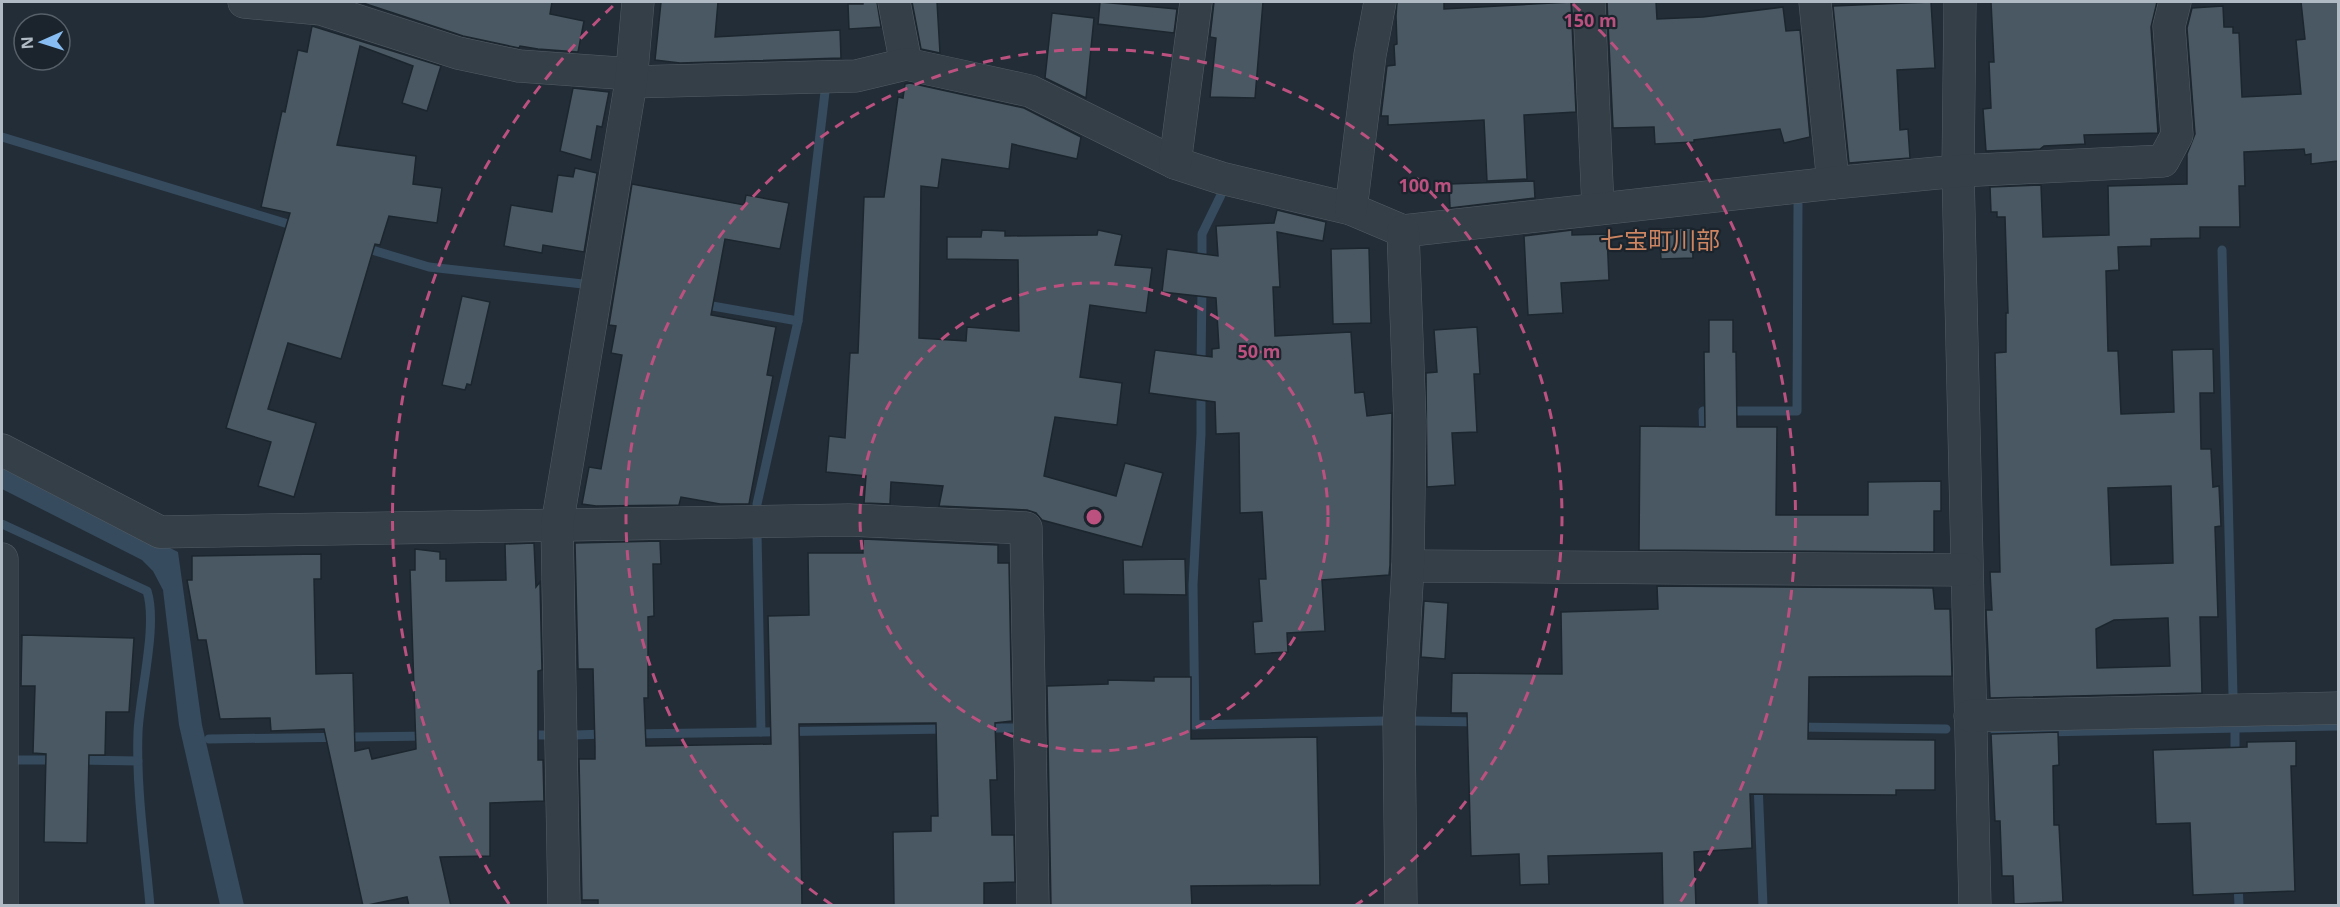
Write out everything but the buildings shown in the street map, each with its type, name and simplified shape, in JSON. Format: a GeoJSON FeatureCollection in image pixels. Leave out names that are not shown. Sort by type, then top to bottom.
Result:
{"type":"FeatureCollection","features":[{"type":"Feature","properties":{"kind":"street"},"geometry":{"type":"LineString","coordinates":[[244,2],[322,5],[458,53],[519,66],[632,78],[856,76],[906,64],[1030,91],[1174,163],[1221,178],[1351,209],[1403,231],[1598,208],[1958,171],[2163,161],[2177,135],[2169,26],[2175,2]]}},
{"type":"Feature","properties":{"kind":"street"},"geometry":{"type":"LineString","coordinates":[[564,906],[557,525],[632,78],[638,2]]}},
{"type":"Feature","properties":{"kind":"street"},"geometry":{"type":"LineString","coordinates":[[894,2],[906,64]]}},
{"type":"Feature","properties":{"kind":"street"},"geometry":{"type":"LineString","coordinates":[[1174,163],[1196,2]]}},
{"type":"Feature","properties":{"kind":"street"},"geometry":{"type":"LineString","coordinates":[[1351,209],[1370,55],[1380,2]]}},
{"type":"Feature","properties":{"kind":"street"},"geometry":{"type":"LineString","coordinates":[[1589,2],[1598,208]]}},
{"type":"Feature","properties":{"kind":"street"},"geometry":{"type":"LineString","coordinates":[[1815,2],[1833,183]]}},
{"type":"Feature","properties":{"kind":"street"},"geometry":{"type":"LineString","coordinates":[[1960,2],[1958,171],[1975,906]]}},
{"type":"Feature","properties":{"kind":"street"},"geometry":{"type":"LineString","coordinates":[[1401,906],[1399,721],[1408,566],[1410,421],[1403,231]]}},
{"type":"Feature","properties":{"kind":"street"},"geometry":{"type":"LineString","coordinates":[[2,450],[160,532],[849,520],[1026,528],[1033,906]]}},
{"type":"Feature","properties":{"kind":"street"},"geometry":{"type":"LineString","coordinates":[[2,559],[2,906]]}},
{"type":"Feature","properties":{"kind":"street"},"geometry":{"type":"LineString","coordinates":[[1408,566],[1966,570]]}},
{"type":"Feature","properties":{"kind":"street"},"geometry":{"type":"LineString","coordinates":[[1971,716],[2338,708]]}},
{"type":"Feature","properties":{"kind":"water"},"geometry":{"type":"Polygon","coordinates":[[[2,464],[178,552],[202,725],[244,905],[220,905],[179,725],[163,590],[153,571],[142,560],[2,489],[2,464]]]}},
{"type":"Feature","properties":{"kind":"waterway"},"geometry":{"type":"LineString","coordinates":[[798,321],[825,92]]}},
{"type":"Feature","properties":{"kind":"waterway"},"geometry":{"type":"LineString","coordinates":[[2,137],[298,227]]}},
{"type":"Feature","properties":{"kind":"waterway"},"geometry":{"type":"LineString","coordinates":[[1202,263],[1202,234],[1221,195]]}},
{"type":"Feature","properties":{"kind":"waterway"},"geometry":{"type":"LineString","coordinates":[[1704,438],[1703,411],[1797,411],[1798,204]]}},
{"type":"Feature","properties":{"kind":"waterway"},"geometry":{"type":"LineString","coordinates":[[362,247],[429,267],[583,284]]}},
{"type":"Feature","properties":{"kind":"waterway"},"geometry":{"type":"LineString","coordinates":[[2222,250],[2233,695]]}},
{"type":"Feature","properties":{"kind":"waterway"},"geometry":{"type":"LineString","coordinates":[[1201,365],[1202,286]]}},
{"type":"Feature","properties":{"kind":"waterway"},"geometry":{"type":"LineString","coordinates":[[701,304],[798,321],[757,504]]}},
{"type":"Feature","properties":{"kind":"waterway"},"geometry":{"type":"LineString","coordinates":[[1195,725],[1193,585],[1201,434],[1201,388]]}},
{"type":"Feature","properties":{"kind":"waterway"},"geometry":{"type":"LineString","coordinates":[[2,524],[147,591],[151,622],[139,716],[138,754],[150,906]]}},
{"type":"Feature","properties":{"kind":"waterway"},"geometry":{"type":"LineString","coordinates":[[757,533],[761,732]]}},
{"type":"Feature","properties":{"kind":"waterway"},"geometry":{"type":"LineString","coordinates":[[1191,725],[1385,721]]}},
{"type":"Feature","properties":{"kind":"waterway"},"geometry":{"type":"LineString","coordinates":[[1413,721],[1479,722]]}},
{"type":"Feature","properties":{"kind":"waterway"},"geometry":{"type":"LineString","coordinates":[[1995,733],[2338,726]]}},
{"type":"Feature","properties":{"kind":"waterway"},"geometry":{"type":"LineString","coordinates":[[1796,727],[1946,729]]}},
{"type":"Feature","properties":{"kind":"waterway"},"geometry":{"type":"LineString","coordinates":[[985,728],[1016,728]]}},
{"type":"Feature","properties":{"kind":"waterway"},"geometry":{"type":"LineString","coordinates":[[2235,728],[2235,758]]}},
{"type":"Feature","properties":{"kind":"waterway"},"geometry":{"type":"LineString","coordinates":[[634,734],[947,729]]}},
{"type":"Feature","properties":{"kind":"waterway"},"geometry":{"type":"LineString","coordinates":[[575,735],[605,734]]}},
{"type":"Feature","properties":{"kind":"waterway"},"geometry":{"type":"LineString","coordinates":[[526,735],[548,735]]}},
{"type":"Feature","properties":{"kind":"waterway"},"geometry":{"type":"LineString","coordinates":[[209,739],[428,736]]}},
{"type":"Feature","properties":{"kind":"waterway"},"geometry":{"type":"LineString","coordinates":[[15,760],[58,760]]}},
{"type":"Feature","properties":{"kind":"waterway"},"geometry":{"type":"LineString","coordinates":[[78,760],[138,761]]}},
{"type":"Feature","properties":{"kind":"waterway"},"geometry":{"type":"LineString","coordinates":[[1758,783],[1763,906]]}},
{"type":"Feature","properties":{"kind":"waterway"},"geometry":{"type":"LineString","coordinates":[[2238,883],[2239,906]]}},
{"type":"Feature","properties":{"kind":"district","name":"七宝町川部"},"geometry":{"type":"Point","coordinates":[1660,241]}}]}
